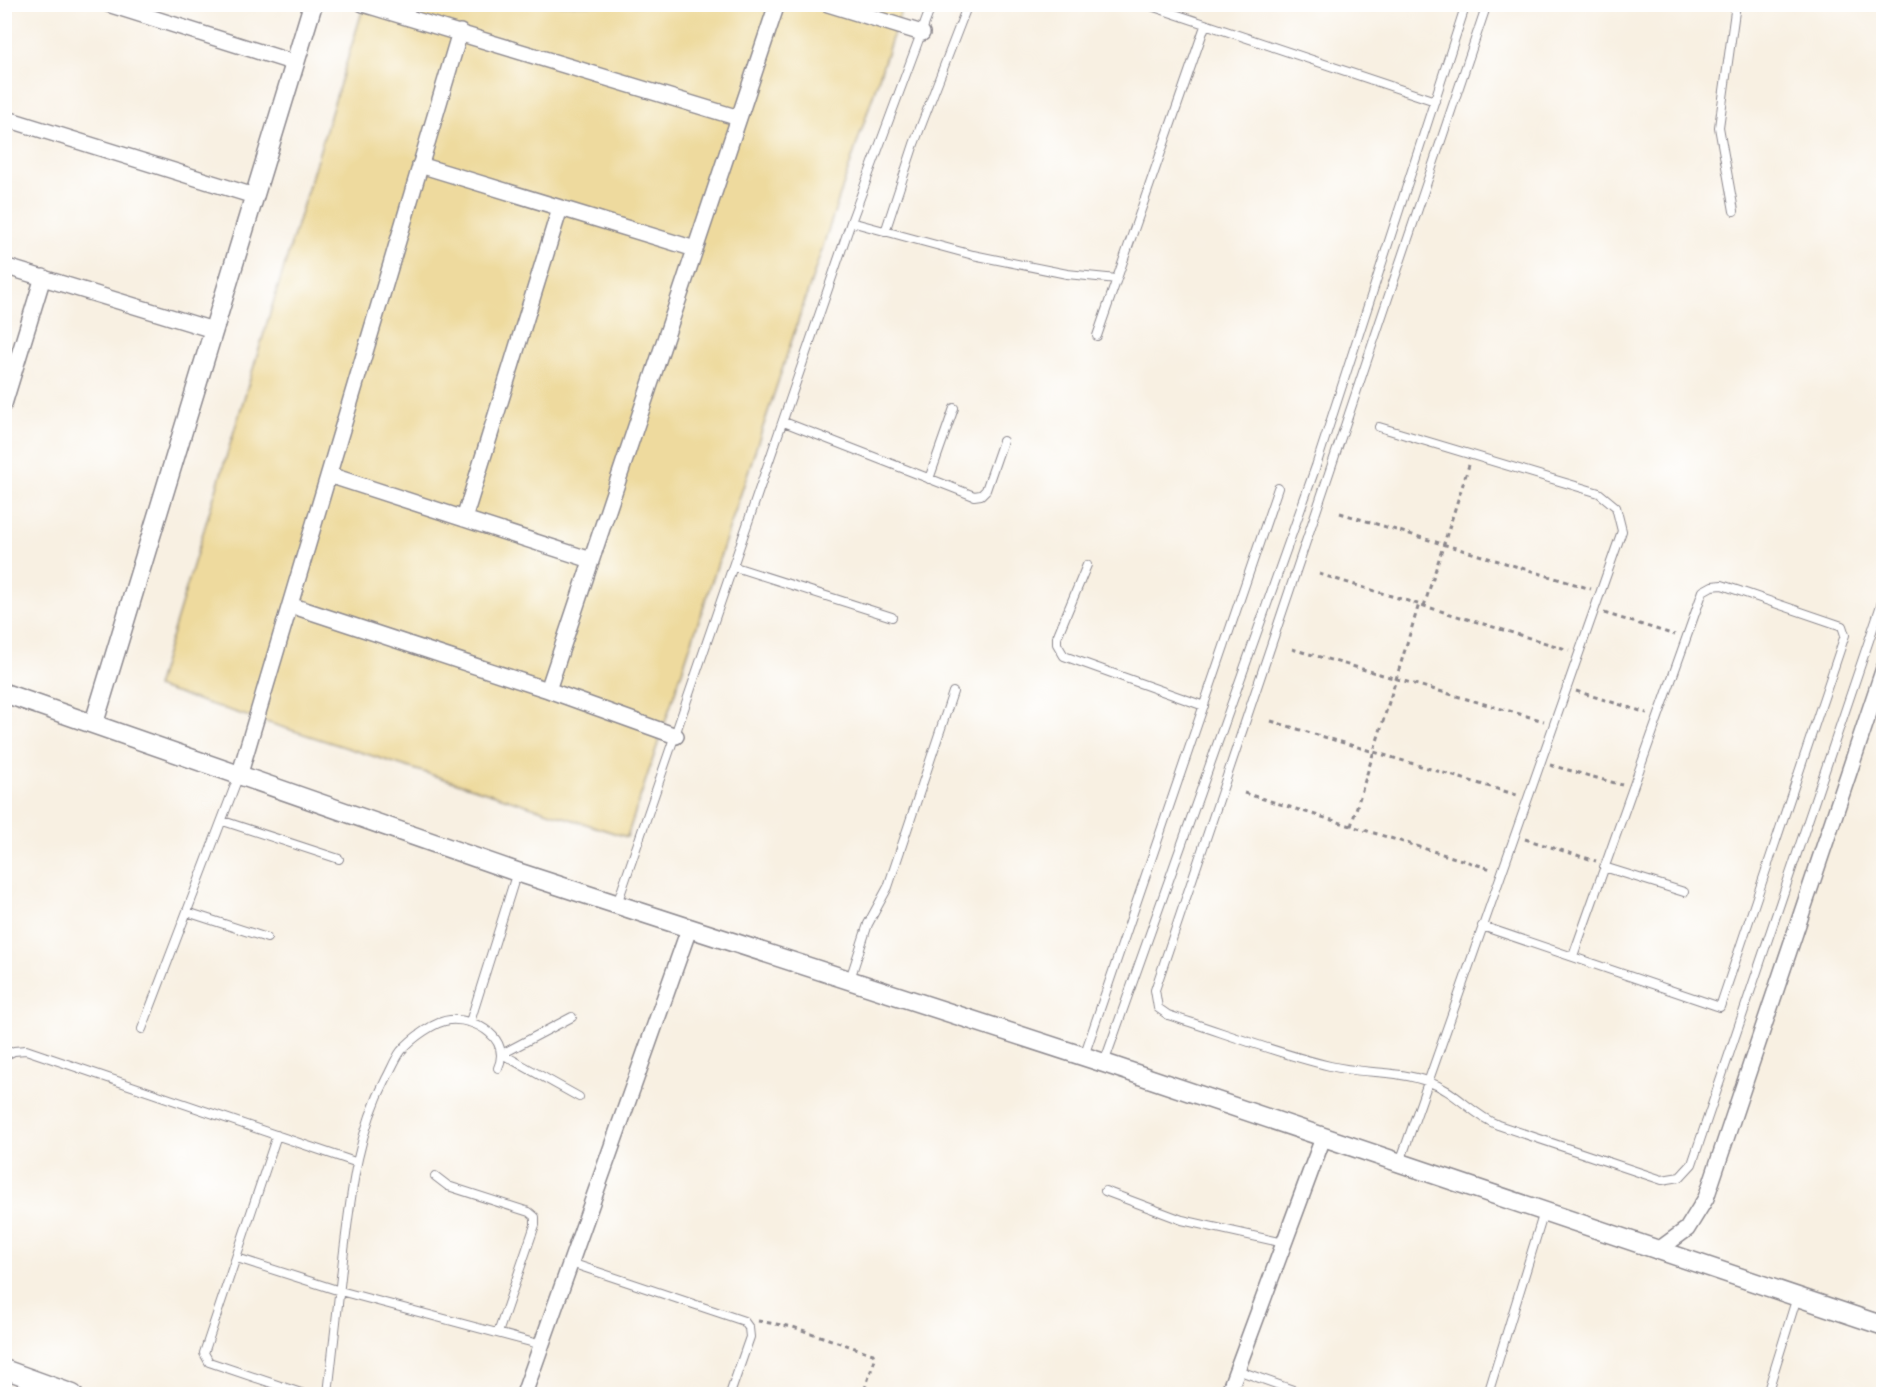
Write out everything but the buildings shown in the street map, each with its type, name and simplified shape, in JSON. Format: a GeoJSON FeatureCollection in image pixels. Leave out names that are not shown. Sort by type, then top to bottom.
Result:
{"type":"FeatureCollection","features":[{"type":"Feature","properties":{"kind":"street"},"geometry":{"type":"LineString","coordinates":[[108,4],[126,7],[296,63]]}},
{"type":"Feature","properties":{"kind":"street"},"geometry":{"type":"LineString","coordinates":[[94,723],[313,4]]}},
{"type":"Feature","properties":{"kind":"street"},"geometry":{"type":"LineString","coordinates":[[363,4],[739,118]]}},
{"type":"Feature","properties":{"kind":"street"},"geometry":{"type":"LineString","coordinates":[[548,690],[777,4]]}},
{"type":"Feature","properties":{"kind":"street"},"geometry":{"type":"LineString","coordinates":[[828,4],[922,33]]}},
{"type":"Feature","properties":{"kind":"street"},"geometry":{"type":"LineString","coordinates":[[240,774],[460,32]]}},
{"type":"Feature","properties":{"kind":"street"},"geometry":{"type":"LineString","coordinates":[[4,118],[254,196]]}},
{"type":"Feature","properties":{"kind":"street"},"geometry":{"type":"LineString","coordinates":[[420,165],[695,249]]}},
{"type":"Feature","properties":{"kind":"street"},"geometry":{"type":"LineString","coordinates":[[464,519],[560,208]]}},
{"type":"Feature","properties":{"kind":"street"},"geometry":{"type":"LineString","coordinates":[[4,266],[213,330]]}},
{"type":"Feature","properties":{"kind":"street"},"geometry":{"type":"LineString","coordinates":[[4,405],[43,278]]}},
{"type":"Feature","properties":{"kind":"street"},"geometry":{"type":"LineString","coordinates":[[329,475],[591,560]]}},
{"type":"Feature","properties":{"kind":"street"},"geometry":{"type":"LineString","coordinates":[[290,605],[548,690],[676,736]]}},
{"type":"Feature","properties":{"kind":"street"},"geometry":{"type":"LineString","coordinates":[[1657,1251],[1687,1229],[1706,1198],[1884,669]]}},
{"type":"Feature","properties":{"kind":"street"},"geometry":{"type":"LineString","coordinates":[[4,693],[516,872],[1084,1056],[1884,1326]]}},
{"type":"Feature","properties":{"kind":"street"},"geometry":{"type":"LineString","coordinates":[[524,1395],[689,929]]}},
{"type":"Feature","properties":{"kind":"street"},"geometry":{"type":"LineString","coordinates":[[1228,1395],[1323,1137]]}},
{"type":"Feature","properties":{"kind":"street"},"geometry":{"type":"LineString","coordinates":[[4,1369],[73,1395]]}},
{"type":"Feature","properties":{"kind":"lane"},"geometry":{"type":"LineString","coordinates":[[617,905],[735,567],[851,222],[932,4]]}},
{"type":"Feature","properties":{"kind":"lane"},"geometry":{"type":"LineString","coordinates":[[885,232],[914,144],[968,4]]}},
{"type":"Feature","properties":{"kind":"lane"},"geometry":{"type":"LineString","coordinates":[[1145,4],[1205,27],[1435,101]]}},
{"type":"Feature","properties":{"kind":"lane"},"geometry":{"type":"LineString","coordinates":[[1104,1063],[1316,466],[1467,4]]}},
{"type":"Feature","properties":{"kind":"lane"},"geometry":{"type":"LineString","coordinates":[[1487,4],[1154,996],[1158,1008],[1168,1015],[1314,1062],[1427,1081],[1453,1095],[1476,1114],[1498,1125],[1662,1180],[1680,1177],[1689,1170],[1884,596]]}},
{"type":"Feature","properties":{"kind":"lane"},"geometry":{"type":"LineString","coordinates":[[1734,211],[1719,127],[1736,4]]}},
{"type":"Feature","properties":{"kind":"lane"},"geometry":{"type":"LineString","coordinates":[[1097,336],[1205,27]]}},
{"type":"Feature","properties":{"kind":"lane"},"geometry":{"type":"LineString","coordinates":[[851,222],[973,255],[1066,274],[1117,279]]}},
{"type":"Feature","properties":{"kind":"lane"},"geometry":{"type":"LineString","coordinates":[[929,479],[954,408]]}},
{"type":"Feature","properties":{"kind":"lane"},"geometry":{"type":"LineString","coordinates":[[784,422],[971,495],[981,495],[986,490],[1003,441]]}},
{"type":"Feature","properties":{"kind":"lane"},"geometry":{"type":"LineString","coordinates":[[1379,427],[1592,490],[1611,501],[1620,514],[1622,531],[1400,1163]]}},
{"type":"Feature","properties":{"kind":"lane"},"geometry":{"type":"LineString","coordinates":[[1084,1056],[1278,488]]}},
{"type":"Feature","properties":{"kind":"lane"},"geometry":{"type":"LineString","coordinates":[[1087,565],[1058,637],[1058,644],[1064,656],[1204,706]]}},
{"type":"Feature","properties":{"kind":"lane"},"geometry":{"type":"LineString","coordinates":[[735,567],[892,617]]}},
{"type":"Feature","properties":{"kind":"lane"},"geometry":{"type":"LineString","coordinates":[[1482,926],[1720,1007],[1845,631],[1839,624],[1717,585],[1707,588],[1700,596],[1573,956]]}},
{"type":"Feature","properties":{"kind":"lane"},"geometry":{"type":"LineString","coordinates":[[849,981],[868,924],[888,887],[953,692]]}},
{"type":"Feature","properties":{"kind":"lane"},"geometry":{"type":"LineString","coordinates":[[142,1029],[240,774]]}},
{"type":"Feature","properties":{"kind":"lane"},"geometry":{"type":"LineString","coordinates":[[223,821],[339,859]]}},
{"type":"Feature","properties":{"kind":"lane"},"geometry":{"type":"LineString","coordinates":[[1605,866],[1684,892]]}},
{"type":"Feature","properties":{"kind":"lane"},"geometry":{"type":"LineString","coordinates":[[470,1022],[516,872]]}},
{"type":"Feature","properties":{"kind":"lane"},"geometry":{"type":"LineString","coordinates":[[187,912],[267,939]]}},
{"type":"Feature","properties":{"kind":"lane"},"geometry":{"type":"LineString","coordinates":[[498,1068],[502,1054],[572,1017]]}},
{"type":"Feature","properties":{"kind":"lane"},"geometry":{"type":"LineString","coordinates":[[328,1395],[355,1162],[369,1114],[401,1051],[443,1021],[470,1022],[482,1027],[496,1040],[502,1054],[579,1097]]}},
{"type":"Feature","properties":{"kind":"lane"},"geometry":{"type":"LineString","coordinates":[[4,1056],[14,1051],[26,1050],[355,1162]]}},
{"type":"Feature","properties":{"kind":"lane"},"geometry":{"type":"LineString","coordinates":[[277,1135],[204,1350],[209,1362],[304,1395]]}},
{"type":"Feature","properties":{"kind":"lane"},"geometry":{"type":"LineString","coordinates":[[435,1176],[448,1186],[529,1212],[535,1217],[535,1225],[498,1333]]}},
{"type":"Feature","properties":{"kind":"lane"},"geometry":{"type":"LineString","coordinates":[[1105,1191],[1182,1220],[1284,1243]]}},
{"type":"Feature","properties":{"kind":"lane"},"geometry":{"type":"LineString","coordinates":[[1488,1395],[1544,1212]]}},
{"type":"Feature","properties":{"kind":"lane"},"geometry":{"type":"LineString","coordinates":[[237,1258],[340,1291],[542,1345]]}},
{"type":"Feature","properties":{"kind":"lane"},"geometry":{"type":"LineString","coordinates":[[571,1263],[744,1321],[749,1328],[750,1337],[730,1395]]}},
{"type":"Feature","properties":{"kind":"lane"},"geometry":{"type":"LineString","coordinates":[[1767,1395],[1797,1297]]}},
{"type":"Feature","properties":{"kind":"lane"},"geometry":{"type":"LineString","coordinates":[[1237,1370],[1304,1395]]}},
{"type":"Feature","properties":{"kind":"path"},"geometry":{"type":"LineString","coordinates":[[1424,606],[1473,455]]}},
{"type":"Feature","properties":{"kind":"path"},"geometry":{"type":"LineString","coordinates":[[1340,513],[1601,592]]}},
{"type":"Feature","properties":{"kind":"path"},"geometry":{"type":"LineString","coordinates":[[1319,574],[1580,653]]}},
{"type":"Feature","properties":{"kind":"path"},"geometry":{"type":"LineString","coordinates":[[1351,826],[1419,604]]}},
{"type":"Feature","properties":{"kind":"path"},"geometry":{"type":"LineString","coordinates":[[1595,610],[1685,639]]}},
{"type":"Feature","properties":{"kind":"path"},"geometry":{"type":"LineString","coordinates":[[1292,649],[1554,724]]}},
{"type":"Feature","properties":{"kind":"path"},"geometry":{"type":"LineString","coordinates":[[1567,689],[1657,716]]}},
{"type":"Feature","properties":{"kind":"path"},"geometry":{"type":"LineString","coordinates":[[1270,721],[1528,798]]}},
{"type":"Feature","properties":{"kind":"path"},"geometry":{"type":"LineString","coordinates":[[1541,762],[1632,788]]}},
{"type":"Feature","properties":{"kind":"path"},"geometry":{"type":"LineString","coordinates":[[1244,793],[1502,872]]}},
{"type":"Feature","properties":{"kind":"path"},"geometry":{"type":"LineString","coordinates":[[1514,836],[1605,866]]}},
{"type":"Feature","properties":{"kind":"path"},"geometry":{"type":"LineString","coordinates":[[744,1321],[793,1327],[873,1354],[875,1359],[863,1395]]}},
{"type":"Feature","properties":{"kind":"sand"},"geometry":{"type":"Polygon","coordinates":[[[364,5],[903,5],[627,837],[156,687],[364,5]]]}}]}
